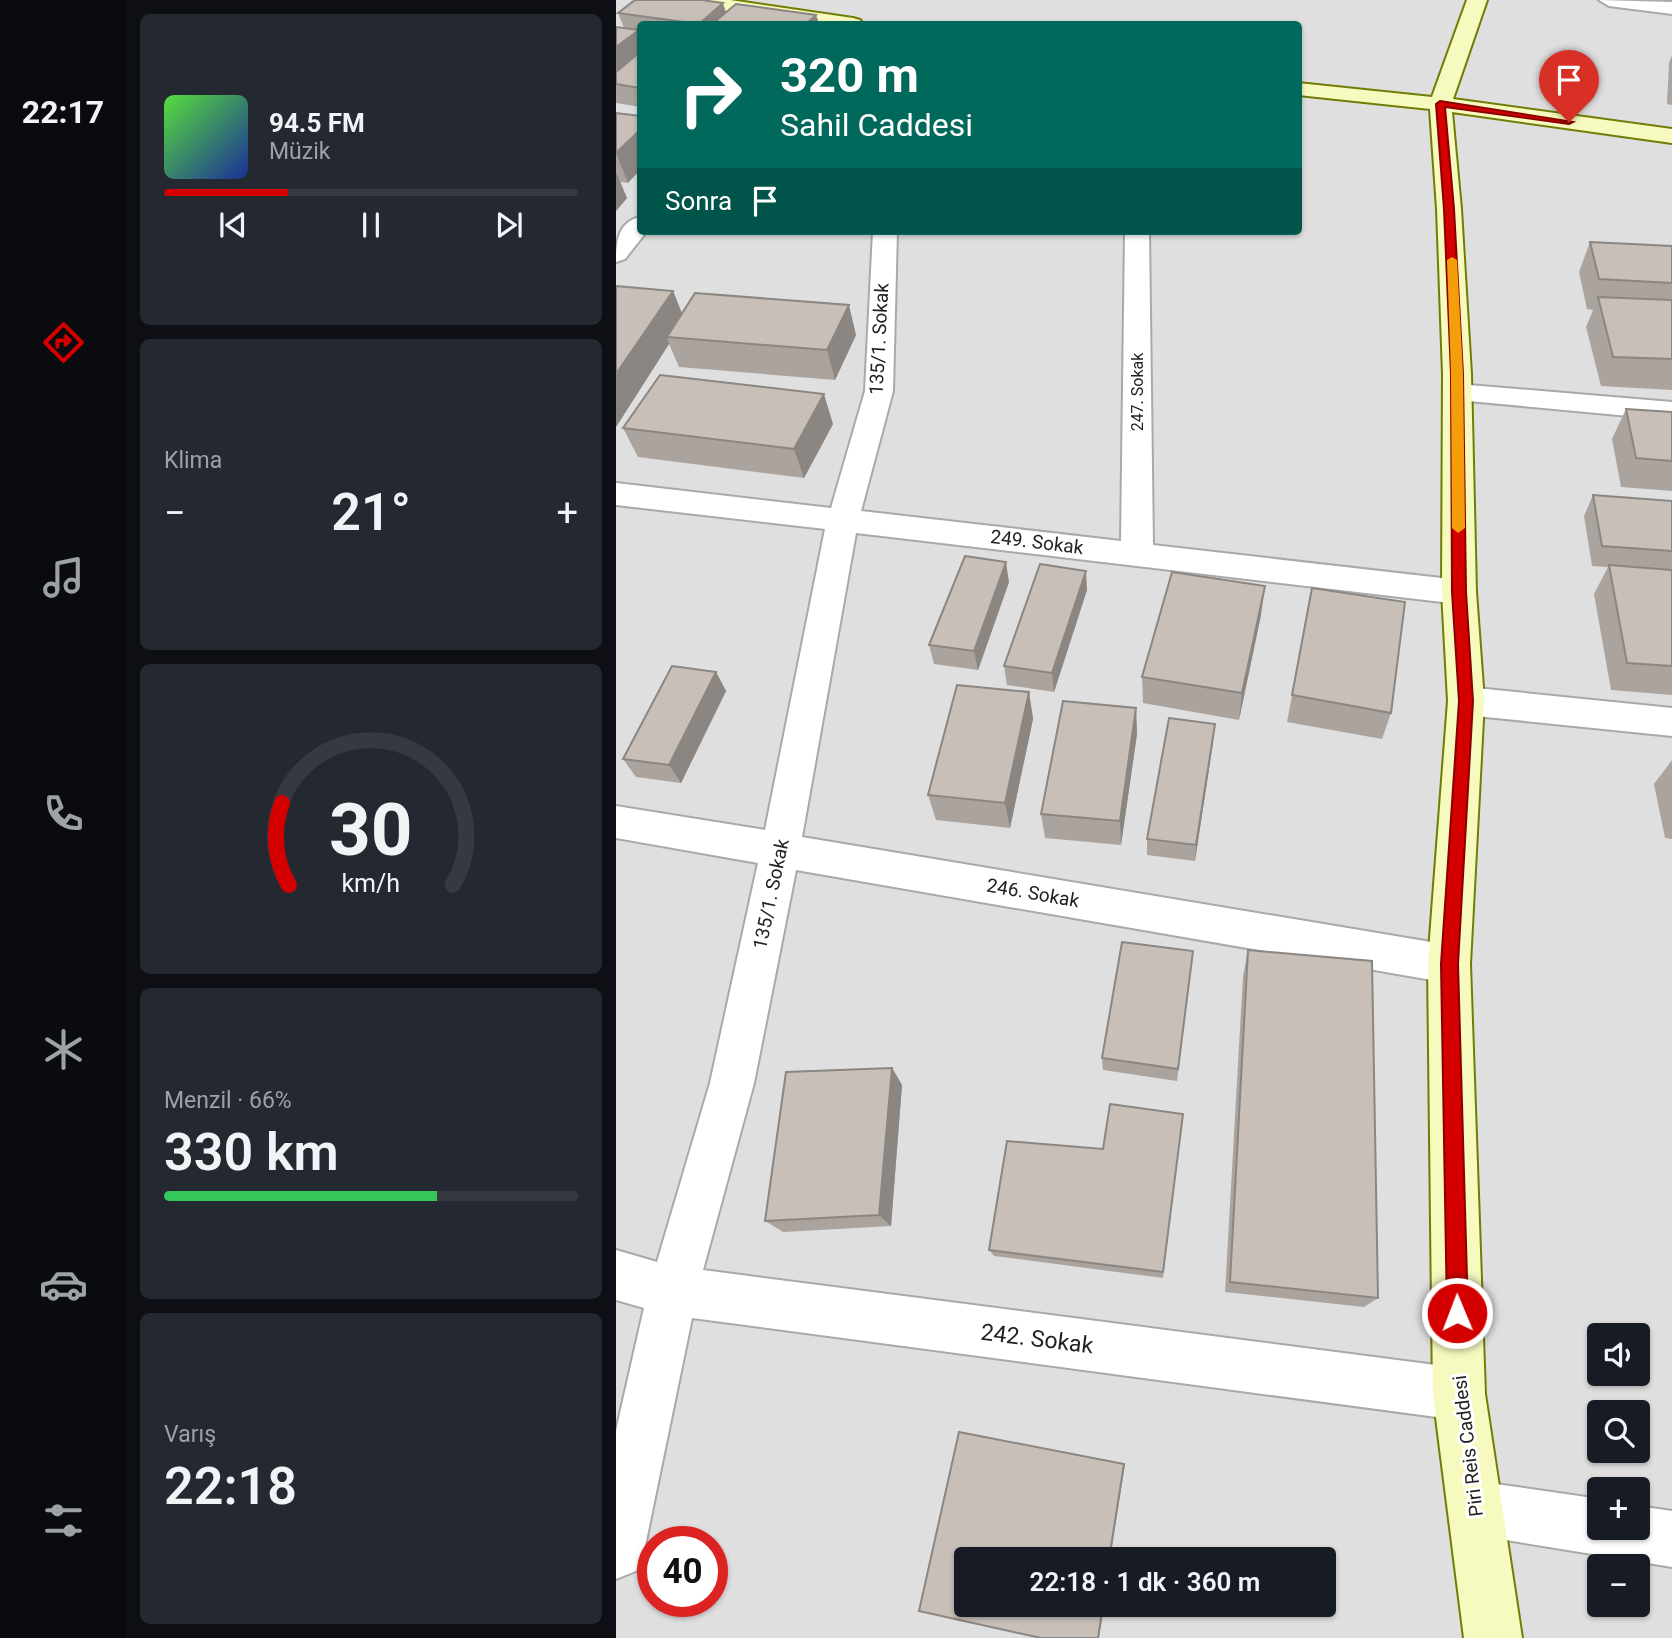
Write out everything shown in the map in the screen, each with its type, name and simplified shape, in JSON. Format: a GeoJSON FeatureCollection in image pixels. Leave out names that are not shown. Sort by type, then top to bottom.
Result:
{"type":"FeatureCollection","features":[{"type":"Feature","properties":{"kind":"street"},"geometry":{"type":"LineString","coordinates":[[691,0],[833,21]]}},
{"type":"Feature","properties":{"kind":"street","name":"Piri Reis Caddesi"},"geometry":{"type":"LineString","coordinates":[[1477,0],[1440,104],[1449,209],[1457,393],[1459,592],[1466,701],[1449,964],[1459,1394],[1493,1638]]}},
{"type":"Feature","properties":{"kind":"street"},"geometry":{"type":"LineString","coordinates":[[1609,0],[1672,8]]}},
{"type":"Feature","properties":{"kind":"street"},"geometry":{"type":"LineString","coordinates":[[1302,89],[1440,104],[1672,136]]}},
{"type":"Feature","properties":{"kind":"street"},"geometry":{"type":"LineString","coordinates":[[616,254],[637,228]]}},
{"type":"Feature","properties":{"kind":"street","name":"135/1. Sokak"},"geometry":{"type":"LineString","coordinates":[[616,1551],[673,1291],[732,1083],[780,851],[843,520],[879,391],[885,235]]}},
{"type":"Feature","properties":{"kind":"street","name":"247. Sokak"},"geometry":{"type":"LineString","coordinates":[[1137,235],[1137,554]]}},
{"type":"Feature","properties":{"kind":"street"},"geometry":{"type":"LineString","coordinates":[[1457,393],[1672,411]]}},
{"type":"Feature","properties":{"kind":"street","name":"249. Sokak"},"geometry":{"type":"LineString","coordinates":[[616,494],[1459,592]]}},
{"type":"Feature","properties":{"kind":"street"},"geometry":{"type":"LineString","coordinates":[[1466,701],[1672,722]]}},
{"type":"Feature","properties":{"kind":"street","name":"246. Sokak"},"geometry":{"type":"LineString","coordinates":[[616,822],[1449,964]]}},
{"type":"Feature","properties":{"kind":"street","name":"242. Sokak"},"geometry":{"type":"LineString","coordinates":[[616,1275],[673,1291],[1459,1394]]}},
{"type":"Feature","properties":{"kind":"street"},"geometry":{"type":"LineString","coordinates":[[1475,1508],[1587,1526]]}},
{"type":"Feature","properties":{"kind":"street"},"geometry":{"type":"LineString","coordinates":[[1650,1536],[1672,1539]]}},
{"type":"Feature","properties":{"kind":"shaded area"},"geometry":{"type":"Polygon","coordinates":[[[616,0],[1672,0],[1672,1638],[616,1638],[616,0]]]}},
{"type":"Feature","properties":{"kind":"building"},"geometry":{"type":"Polygon","coordinates":[[[635,0],[702,0],[723,3],[702,21],[677,21],[618,13],[635,0]]]}},
{"type":"Feature","properties":{"kind":"building"},"geometry":{"type":"Polygon","coordinates":[[[736,4],[816,15],[809,21],[716,21],[736,4]]]}},
{"type":"Feature","properties":{"kind":"building"},"geometry":{"type":"Polygon","coordinates":[[[616,27],[637,30],[637,31],[616,47],[616,27]]]}},
{"type":"Feature","properties":{"kind":"building"},"geometry":{"type":"Polygon","coordinates":[[[637,54],[637,88],[616,84],[616,72],[637,54]]]}},
{"type":"Feature","properties":{"kind":"building"},"geometry":{"type":"Polygon","coordinates":[[[616,113],[637,116],[637,133],[616,153],[616,113]]]}},
{"type":"Feature","properties":{"kind":"building"},"geometry":{"type":"Polygon","coordinates":[[[1590,242],[1672,246],[1672,283],[1599,279],[1590,242]]]}},
{"type":"Feature","properties":{"kind":"building"},"geometry":{"type":"Polygon","coordinates":[[[616,286],[673,291],[616,374],[616,286]]]}},
{"type":"Feature","properties":{"kind":"building"},"geometry":{"type":"Polygon","coordinates":[[[695,293],[849,305],[827,350],[667,337],[695,293]]]}},
{"type":"Feature","properties":{"kind":"building"},"geometry":{"type":"Polygon","coordinates":[[[1598,297],[1672,300],[1672,359],[1613,357],[1598,297]]]}},
{"type":"Feature","properties":{"kind":"building"},"geometry":{"type":"Polygon","coordinates":[[[660,375],[824,394],[794,449],[623,428],[660,375]]]}},
{"type":"Feature","properties":{"kind":"building"},"geometry":{"type":"Polygon","coordinates":[[[1626,409],[1672,412],[1672,461],[1636,458],[1626,409]]]}},
{"type":"Feature","properties":{"kind":"building"},"geometry":{"type":"Polygon","coordinates":[[[1593,495],[1672,501],[1672,551],[1602,546],[1593,495]]]}},
{"type":"Feature","properties":{"kind":"building"},"geometry":{"type":"Polygon","coordinates":[[[965,556],[1006,562],[974,651],[929,645],[965,556]]]}},
{"type":"Feature","properties":{"kind":"building"},"geometry":{"type":"Polygon","coordinates":[[[1040,564],[1086,571],[1052,673],[1004,666],[1040,564]]]}},
{"type":"Feature","properties":{"kind":"building"},"geometry":{"type":"Polygon","coordinates":[[[1609,565],[1672,570],[1672,666],[1627,663],[1609,565]]]}},
{"type":"Feature","properties":{"kind":"building"},"geometry":{"type":"Polygon","coordinates":[[[1172,572],[1265,586],[1242,693],[1142,677],[1172,572]]]}},
{"type":"Feature","properties":{"kind":"building"},"geometry":{"type":"Polygon","coordinates":[[[1312,588],[1405,602],[1391,713],[1292,695],[1312,588]]]}},
{"type":"Feature","properties":{"kind":"building"},"geometry":{"type":"Polygon","coordinates":[[[672,666],[716,672],[669,765],[623,759],[672,666]]]}},
{"type":"Feature","properties":{"kind":"building"},"geometry":{"type":"Polygon","coordinates":[[[957,685],[1029,692],[1005,803],[928,795],[957,685]]]}},
{"type":"Feature","properties":{"kind":"building"},"geometry":{"type":"Polygon","coordinates":[[[1063,701],[1136,708],[1120,821],[1041,814],[1063,701]]]}},
{"type":"Feature","properties":{"kind":"building"},"geometry":{"type":"Polygon","coordinates":[[[1169,718],[1215,724],[1196,845],[1147,839],[1169,718]]]}},
{"type":"Feature","properties":{"kind":"building"},"geometry":{"type":"Polygon","coordinates":[[[1122,942],[1193,951],[1178,1069],[1102,1058],[1122,942]]]}},
{"type":"Feature","properties":{"kind":"building"},"geometry":{"type":"Polygon","coordinates":[[[1248,950],[1372,961],[1378,1298],[1230,1282],[1248,950]]]}},
{"type":"Feature","properties":{"kind":"building"},"geometry":{"type":"Polygon","coordinates":[[[892,1068],[879,1215],[765,1221],[786,1072],[892,1068]]]}},
{"type":"Feature","properties":{"kind":"building"},"geometry":{"type":"Polygon","coordinates":[[[1110,1104],[1183,1114],[1163,1272],[989,1250],[1007,1141],[1103,1149],[1110,1104]]]}},
{"type":"Feature","properties":{"kind":"building"},"geometry":{"type":"Polygon","coordinates":[[[959,1432],[1124,1464],[1111,1547],[954,1547],[954,1617],[1101,1617],[1098,1638],[1041,1638],[919,1611],[959,1432]]]}},
{"type":"Feature","properties":{"kind":"slow traffic"},"geometry":{"type":"LineString","coordinates":[[1452,260],[1457,374],[1458,528]]}},
{"type":"Feature","properties":{"kind":"route"},"geometry":{"type":"LineString","coordinates":[[1457,1313],[1449,964],[1466,701],[1459,592],[1457,374],[1449,209],[1440,104],[1569,122]]}}]}
